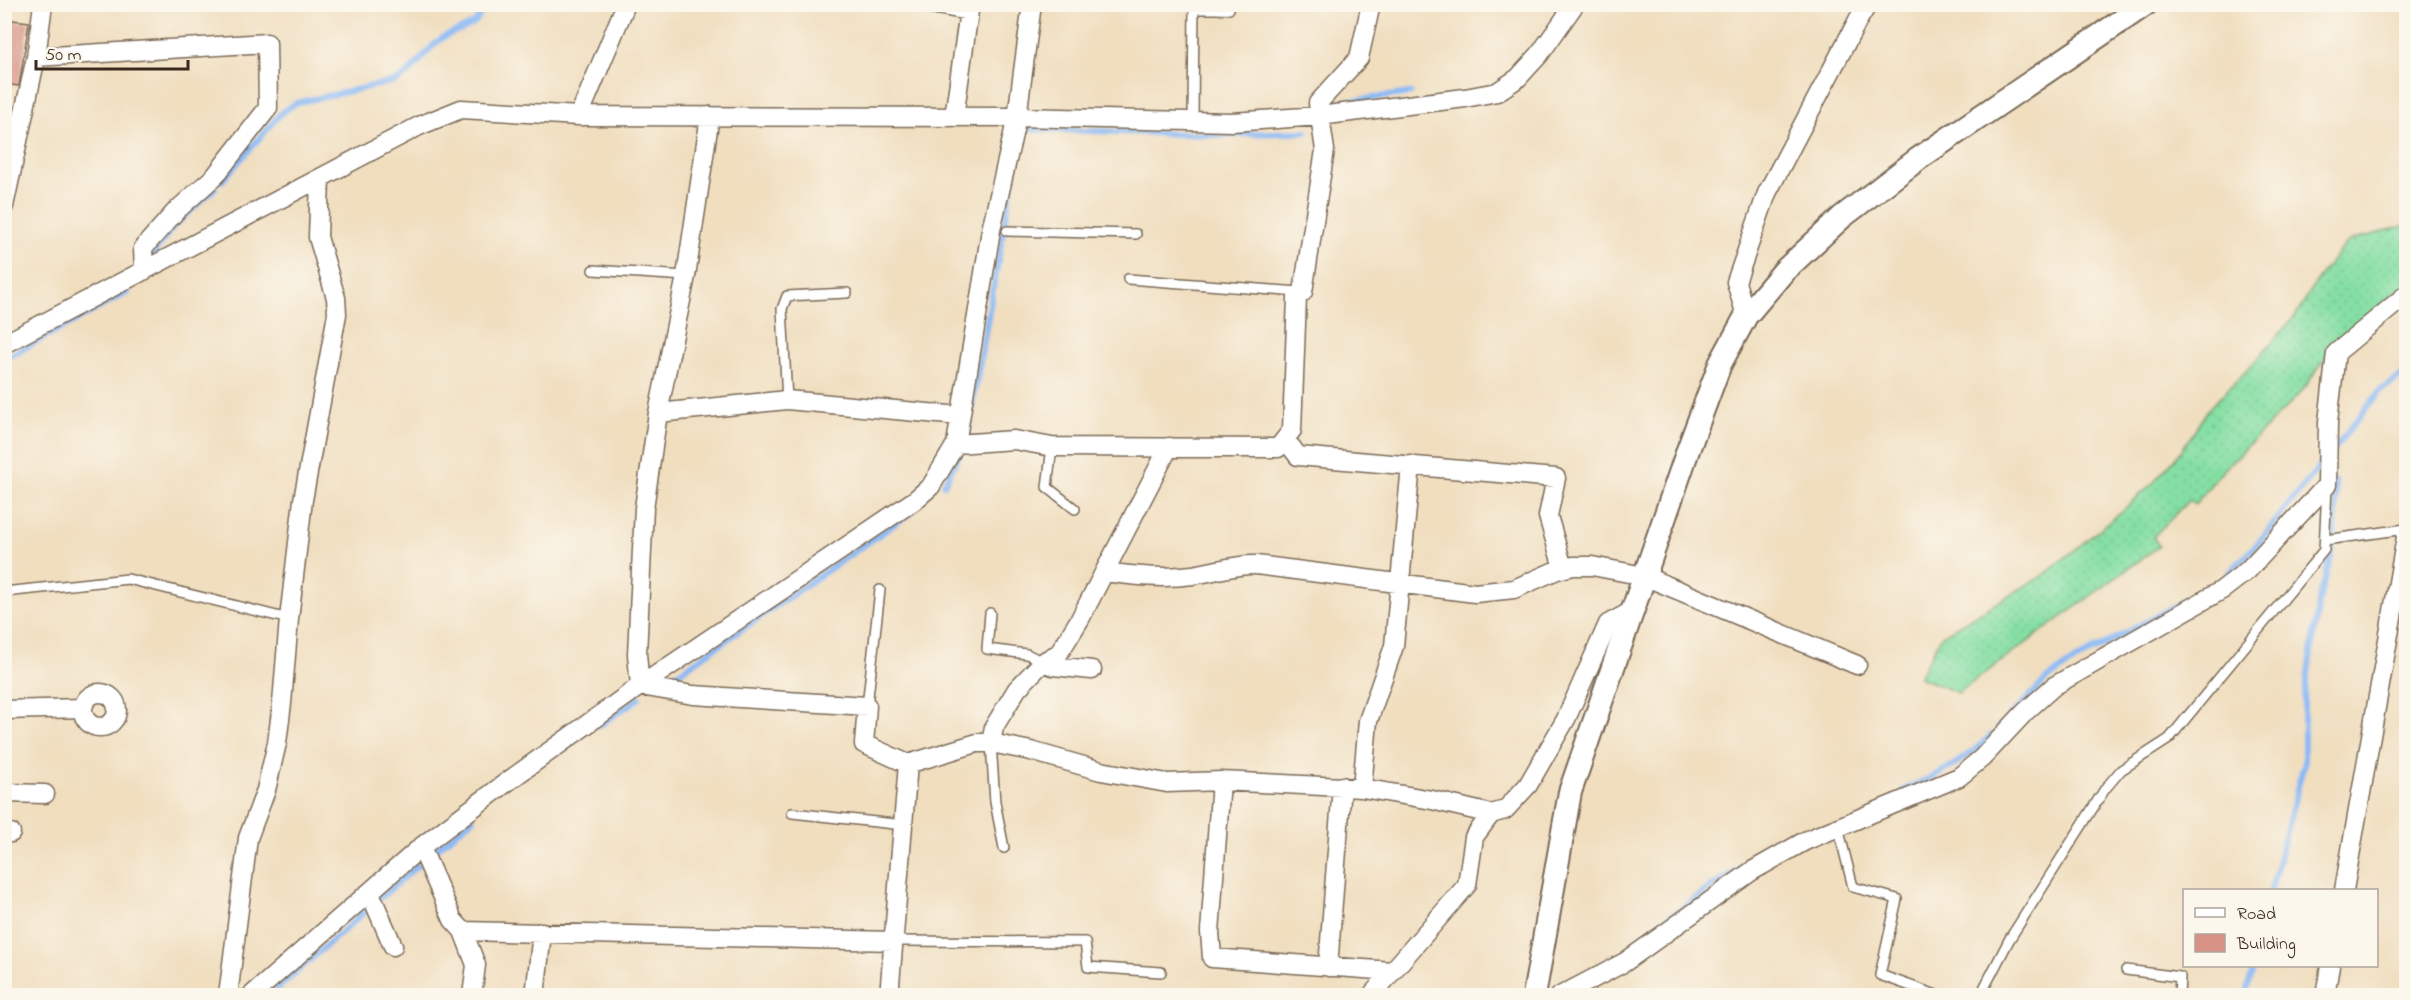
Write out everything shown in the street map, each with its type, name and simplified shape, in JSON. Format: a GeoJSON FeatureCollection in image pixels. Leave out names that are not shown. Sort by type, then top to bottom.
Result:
{"type":"FeatureCollection","features":[{"type":"Feature","properties":{"kind":"street"},"geometry":{"type":"LineString","coordinates":[[4,207],[7,178],[36,57],[43,4]]}},
{"type":"Feature","properties":{"kind":"street"},"geometry":{"type":"LineString","coordinates":[[579,116],[626,4]]}},
{"type":"Feature","properties":{"kind":"street"},"geometry":{"type":"LineString","coordinates":[[931,4],[969,11],[954,117]]}},
{"type":"Feature","properties":{"kind":"street"},"geometry":{"type":"LineString","coordinates":[[251,996],[421,847],[507,782],[640,686],[915,500],[931,486],[956,444],[999,230],[1032,4]]}},
{"type":"Feature","properties":{"kind":"street"},"geometry":{"type":"LineString","coordinates":[[956,444],[1014,440],[1052,447],[1278,448],[1292,430],[1297,297],[1303,292],[1325,150],[1318,103],[1359,58],[1371,4]]}},
{"type":"Feature","properties":{"kind":"street"},"geometry":{"type":"LineString","coordinates":[[4,344],[419,126],[461,109],[579,116],[1017,117],[1232,122],[1319,116],[1497,93],[1518,78],[1539,55],[1575,4]]}},
{"type":"Feature","properties":{"kind":"street"},"geometry":{"type":"LineString","coordinates":[[1746,316],[1736,282],[1767,193],[1852,30],[1869,4]]}},
{"type":"Feature","properties":{"kind":"street"},"geometry":{"type":"LineString","coordinates":[[1534,996],[1570,792],[1720,364],[1746,316],[1784,271],[1842,217],[1918,159],[2146,4]]}},
{"type":"Feature","properties":{"kind":"street"},"geometry":{"type":"LineString","coordinates":[[36,57],[267,43],[268,108],[215,176],[176,211],[143,248],[144,271]]}},
{"type":"Feature","properties":{"kind":"street"},"geometry":{"type":"LineString","coordinates":[[640,686],[637,654],[644,508],[658,412],[686,276],[710,116]]}},
{"type":"Feature","properties":{"kind":"street"},"geometry":{"type":"LineString","coordinates":[[228,996],[248,838],[266,790],[277,743],[303,500],[337,314],[336,298],[318,237],[320,180]]}},
{"type":"Feature","properties":{"kind":"street"},"geometry":{"type":"LineString","coordinates":[[1560,996],[1625,962],[1752,871],[1805,841],[1959,777],[1982,758],[2025,712],[2054,686],[2222,590],[2248,570],[2327,484],[2328,422],[2336,353],[2406,295]]}},
{"type":"Feature","properties":{"kind":"street"},"geometry":{"type":"LineString","coordinates":[[658,412],[787,400],[960,416]]}},
{"type":"Feature","properties":{"kind":"street"},"geometry":{"type":"LineString","coordinates":[[1285,439],[1298,456],[1556,478],[1548,516],[1563,568]]}},
{"type":"Feature","properties":{"kind":"street"},"geometry":{"type":"LineString","coordinates":[[991,743],[994,727],[1017,689],[1043,662],[1059,652],[1080,619],[1169,447]]}},
{"type":"Feature","properties":{"kind":"street"},"geometry":{"type":"LineString","coordinates":[[1362,788],[1368,721],[1394,646],[1398,582],[1411,465]]}},
{"type":"Feature","properties":{"kind":"street"},"geometry":{"type":"LineString","coordinates":[[2344,889],[2406,537]]}},
{"type":"Feature","properties":{"kind":"street"},"geometry":{"type":"LineString","coordinates":[[1105,572],[1167,578],[1196,575],[1236,564],[1256,565],[1475,593],[1514,589],[1563,568],[1592,566],[1644,576],[1857,665]]}},
{"type":"Feature","properties":{"kind":"street"},"geometry":{"type":"LineString","coordinates":[[640,686],[693,695],[867,706],[864,744],[908,764],[977,743],[991,743],[1031,751],[1101,771],[1167,783],[1221,781],[1342,786],[1432,800],[1491,814],[1504,810],[1528,785],[1566,719],[1608,624],[1632,611]]}},
{"type":"Feature","properties":{"kind":"street"},"geometry":{"type":"LineString","coordinates":[[1043,662],[1053,666],[1092,670]]}},
{"type":"Feature","properties":{"kind":"street"},"geometry":{"type":"LineString","coordinates":[[4,710],[83,708]]}},
{"type":"Feature","properties":{"kind":"street"},"geometry":{"type":"LineString","coordinates":[[889,996],[908,764]]}},
{"type":"Feature","properties":{"kind":"street"},"geometry":{"type":"LineString","coordinates":[[1221,781],[1210,932],[1212,958],[1392,971]]}},
{"type":"Feature","properties":{"kind":"street"},"geometry":{"type":"LineString","coordinates":[[1328,967],[1342,786]]}},
{"type":"Feature","properties":{"kind":"street"},"geometry":{"type":"LineString","coordinates":[[4,793],[45,794]]}},
{"type":"Feature","properties":{"kind":"street"},"geometry":{"type":"LineString","coordinates":[[1371,996],[1467,885],[1474,837],[1491,814]]}},
{"type":"Feature","properties":{"kind":"street"},"geometry":{"type":"LineString","coordinates":[[421,847],[453,920],[463,931],[476,965],[472,996]]}},
{"type":"Feature","properties":{"kind":"street"},"geometry":{"type":"LineString","coordinates":[[369,892],[393,946]]}},
{"type":"Feature","properties":{"kind":"street"},"geometry":{"type":"LineString","coordinates":[[463,931],[894,941]]}},
{"type":"Feature","properties":{"kind":"street"},"geometry":{"type":"LineString","coordinates":[[535,996],[542,932]]}},
{"type":"Feature","properties":{"kind":"street"},"geometry":{"type":"LineString","coordinates":[[2325,996],[2330,967]]}},
{"type":"Feature","properties":{"kind":"lane"},"geometry":{"type":"LineString","coordinates":[[1192,121],[1194,7],[1229,9]]}},
{"type":"Feature","properties":{"kind":"lane"},"geometry":{"type":"LineString","coordinates":[[999,230],[1136,234]]}},
{"type":"Feature","properties":{"kind":"lane"},"geometry":{"type":"LineString","coordinates":[[593,270],[686,276]]}},
{"type":"Feature","properties":{"kind":"lane"},"geometry":{"type":"LineString","coordinates":[[1128,279],[1303,292]]}},
{"type":"Feature","properties":{"kind":"lane"},"geometry":{"type":"LineString","coordinates":[[787,400],[782,309],[787,296],[847,293]]}},
{"type":"Feature","properties":{"kind":"lane"},"geometry":{"type":"LineString","coordinates":[[1052,447],[1047,488],[1075,509]]}},
{"type":"Feature","properties":{"kind":"lane"},"geometry":{"type":"LineString","coordinates":[[1838,827],[1853,887],[1897,899],[1880,975],[1936,995],[1981,994],[2009,940],[2104,789],[2121,770],[2169,738],[2324,550],[2327,484]]}},
{"type":"Feature","properties":{"kind":"lane"},"geometry":{"type":"LineString","coordinates":[[2325,540],[2406,529]]}},
{"type":"Feature","properties":{"kind":"lane"},"geometry":{"type":"LineString","coordinates":[[4,592],[128,579],[289,619]]}},
{"type":"Feature","properties":{"kind":"lane"},"geometry":{"type":"LineString","coordinates":[[867,706],[880,590]]}},
{"type":"Feature","properties":{"kind":"lane"},"geometry":{"type":"LineString","coordinates":[[990,613],[987,649],[1027,654],[1043,662]]}},
{"type":"Feature","properties":{"kind":"lane"},"geometry":{"type":"LineString","coordinates":[[991,743],[995,802],[1004,848]]}},
{"type":"Feature","properties":{"kind":"lane"},"geometry":{"type":"LineString","coordinates":[[792,813],[904,825]]}},
{"type":"Feature","properties":{"kind":"lane"},"geometry":{"type":"LineString","coordinates":[[894,941],[1085,942],[1088,967],[1161,972]]}},
{"type":"Feature","properties":{"kind":"lane"},"geometry":{"type":"LineString","coordinates":[[2126,970],[2181,977],[2179,996]]}},
{"type":"Feature","properties":{"kind":"green space"},"geometry":{"type":"Polygon","coordinates":[[[2406,225],[2406,284],[2329,353],[2303,390],[2215,479],[2195,505],[2189,500],[2153,537],[2159,546],[1958,693],[1919,677],[1942,635],[2044,575],[2155,481],[2181,451],[2209,408],[2249,368],[2296,315],[2321,274],[2347,242],[2406,225]]]}},
{"type":"Feature","properties":{"kind":"building"},"geometry":{"type":"Polygon","coordinates":[[[4,19],[29,22],[19,86],[4,84],[4,19]]]}},
{"type":"Feature","properties":{"kind":"waterway"},"geometry":{"type":"LineString","coordinates":[[222,181],[281,113],[296,103],[396,81],[410,71],[437,42],[475,22],[479,16],[481,4]]}},
{"type":"Feature","properties":{"kind":"waterway"},"geometry":{"type":"LineString","coordinates":[[1343,102],[1411,93]]}},
{"type":"Feature","properties":{"kind":"waterway"},"geometry":{"type":"LineString","coordinates":[[1020,138],[1021,134],[1029,129],[1215,135],[1306,132]]}},
{"type":"Feature","properties":{"kind":"waterway"},"geometry":{"type":"LineString","coordinates":[[967,434],[1016,160]]}},
{"type":"Feature","properties":{"kind":"waterway"},"geometry":{"type":"LineString","coordinates":[[150,258],[173,227],[215,188]]}},
{"type":"Feature","properties":{"kind":"waterway"},"geometry":{"type":"LineString","coordinates":[[4,359],[128,292]]}},
{"type":"Feature","properties":{"kind":"waterway"},"geometry":{"type":"LineString","coordinates":[[2333,450],[2380,391],[2406,373]]}},
{"type":"Feature","properties":{"kind":"waterway"},"geometry":{"type":"LineString","coordinates":[[944,484],[959,456]]}},
{"type":"Feature","properties":{"kind":"waterway"},"geometry":{"type":"LineString","coordinates":[[2224,578],[2259,542],[2322,463]]}},
{"type":"Feature","properties":{"kind":"waterway"},"geometry":{"type":"LineString","coordinates":[[2271,889],[2304,763],[2304,699],[2319,601],[2332,552],[2336,510],[2335,481]]}},
{"type":"Feature","properties":{"kind":"waterway"},"geometry":{"type":"LineString","coordinates":[[673,677],[912,512]]}},
{"type":"Feature","properties":{"kind":"waterway"},"geometry":{"type":"LineString","coordinates":[[1998,728],[2047,679],[2076,660],[2192,597]]}},
{"type":"Feature","properties":{"kind":"waterway"},"geometry":{"type":"LineString","coordinates":[[599,726],[639,698]]}},
{"type":"Feature","properties":{"kind":"waterway"},"geometry":{"type":"LineString","coordinates":[[1904,790],[1950,767],[1971,753],[1991,735]]}},
{"type":"Feature","properties":{"kind":"waterway"},"geometry":{"type":"LineString","coordinates":[[436,849],[473,819]]}},
{"type":"Feature","properties":{"kind":"waterway"},"geometry":{"type":"LineString","coordinates":[[1636,942],[1711,887],[1798,835]]}},
{"type":"Feature","properties":{"kind":"waterway"},"geometry":{"type":"LineString","coordinates":[[269,996],[418,865]]}},
{"type":"Feature","properties":{"kind":"waterway"},"geometry":{"type":"LineString","coordinates":[[2245,996],[2254,967]]}}]}
